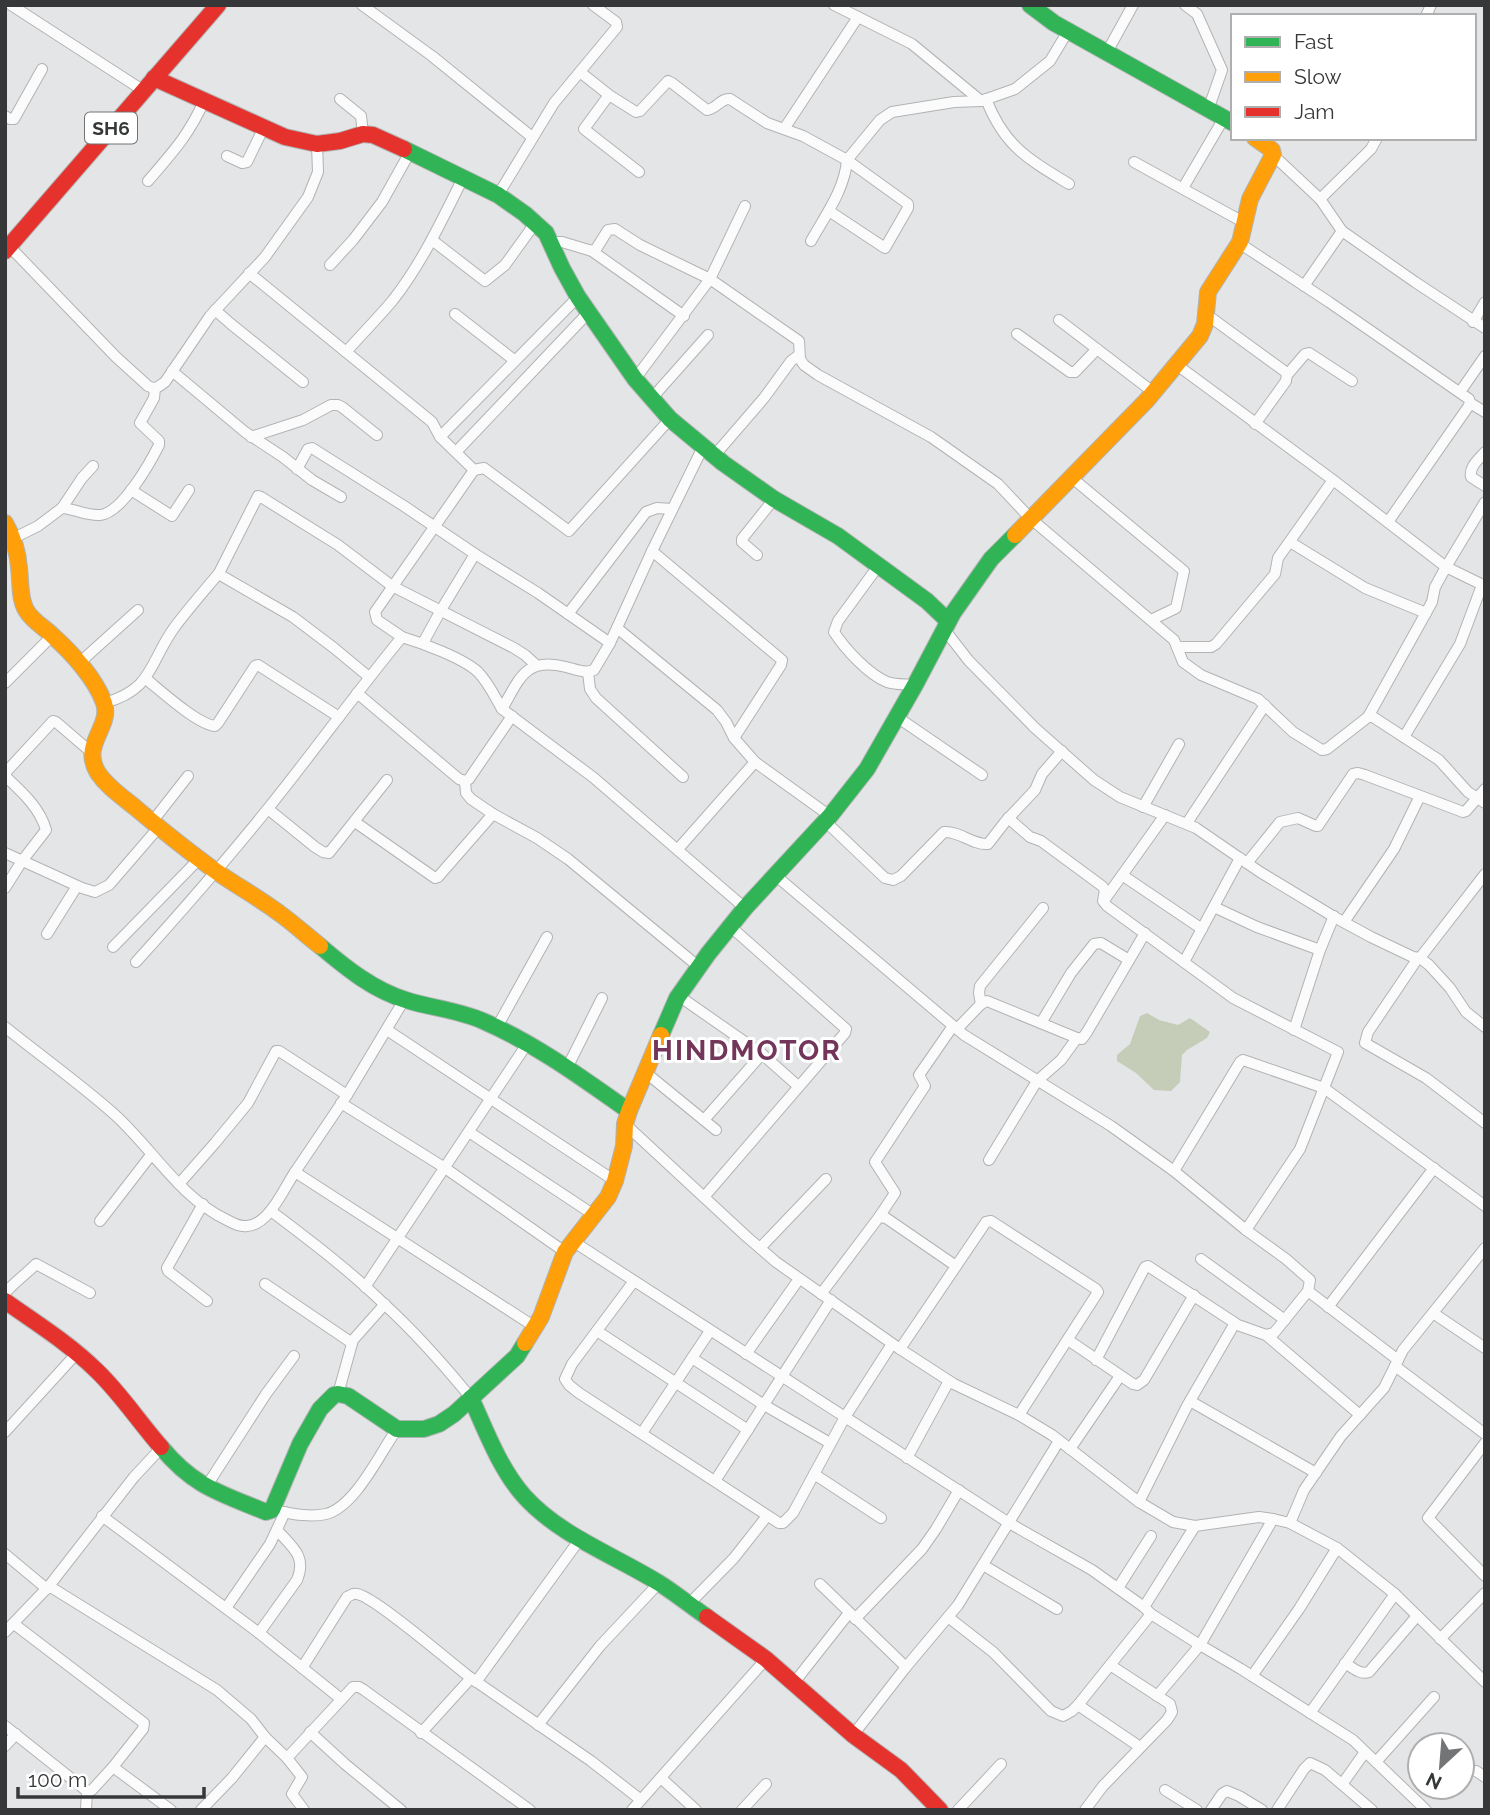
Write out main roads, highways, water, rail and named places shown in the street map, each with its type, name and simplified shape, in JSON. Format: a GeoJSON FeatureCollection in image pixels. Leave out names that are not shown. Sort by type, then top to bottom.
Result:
{"type":"FeatureCollection","features":[{"type":"Feature","properties":{"kind":"district","name":"HINDMOTOR"},"geometry":{"type":"Point","coordinates":[747,1050]}}]}
